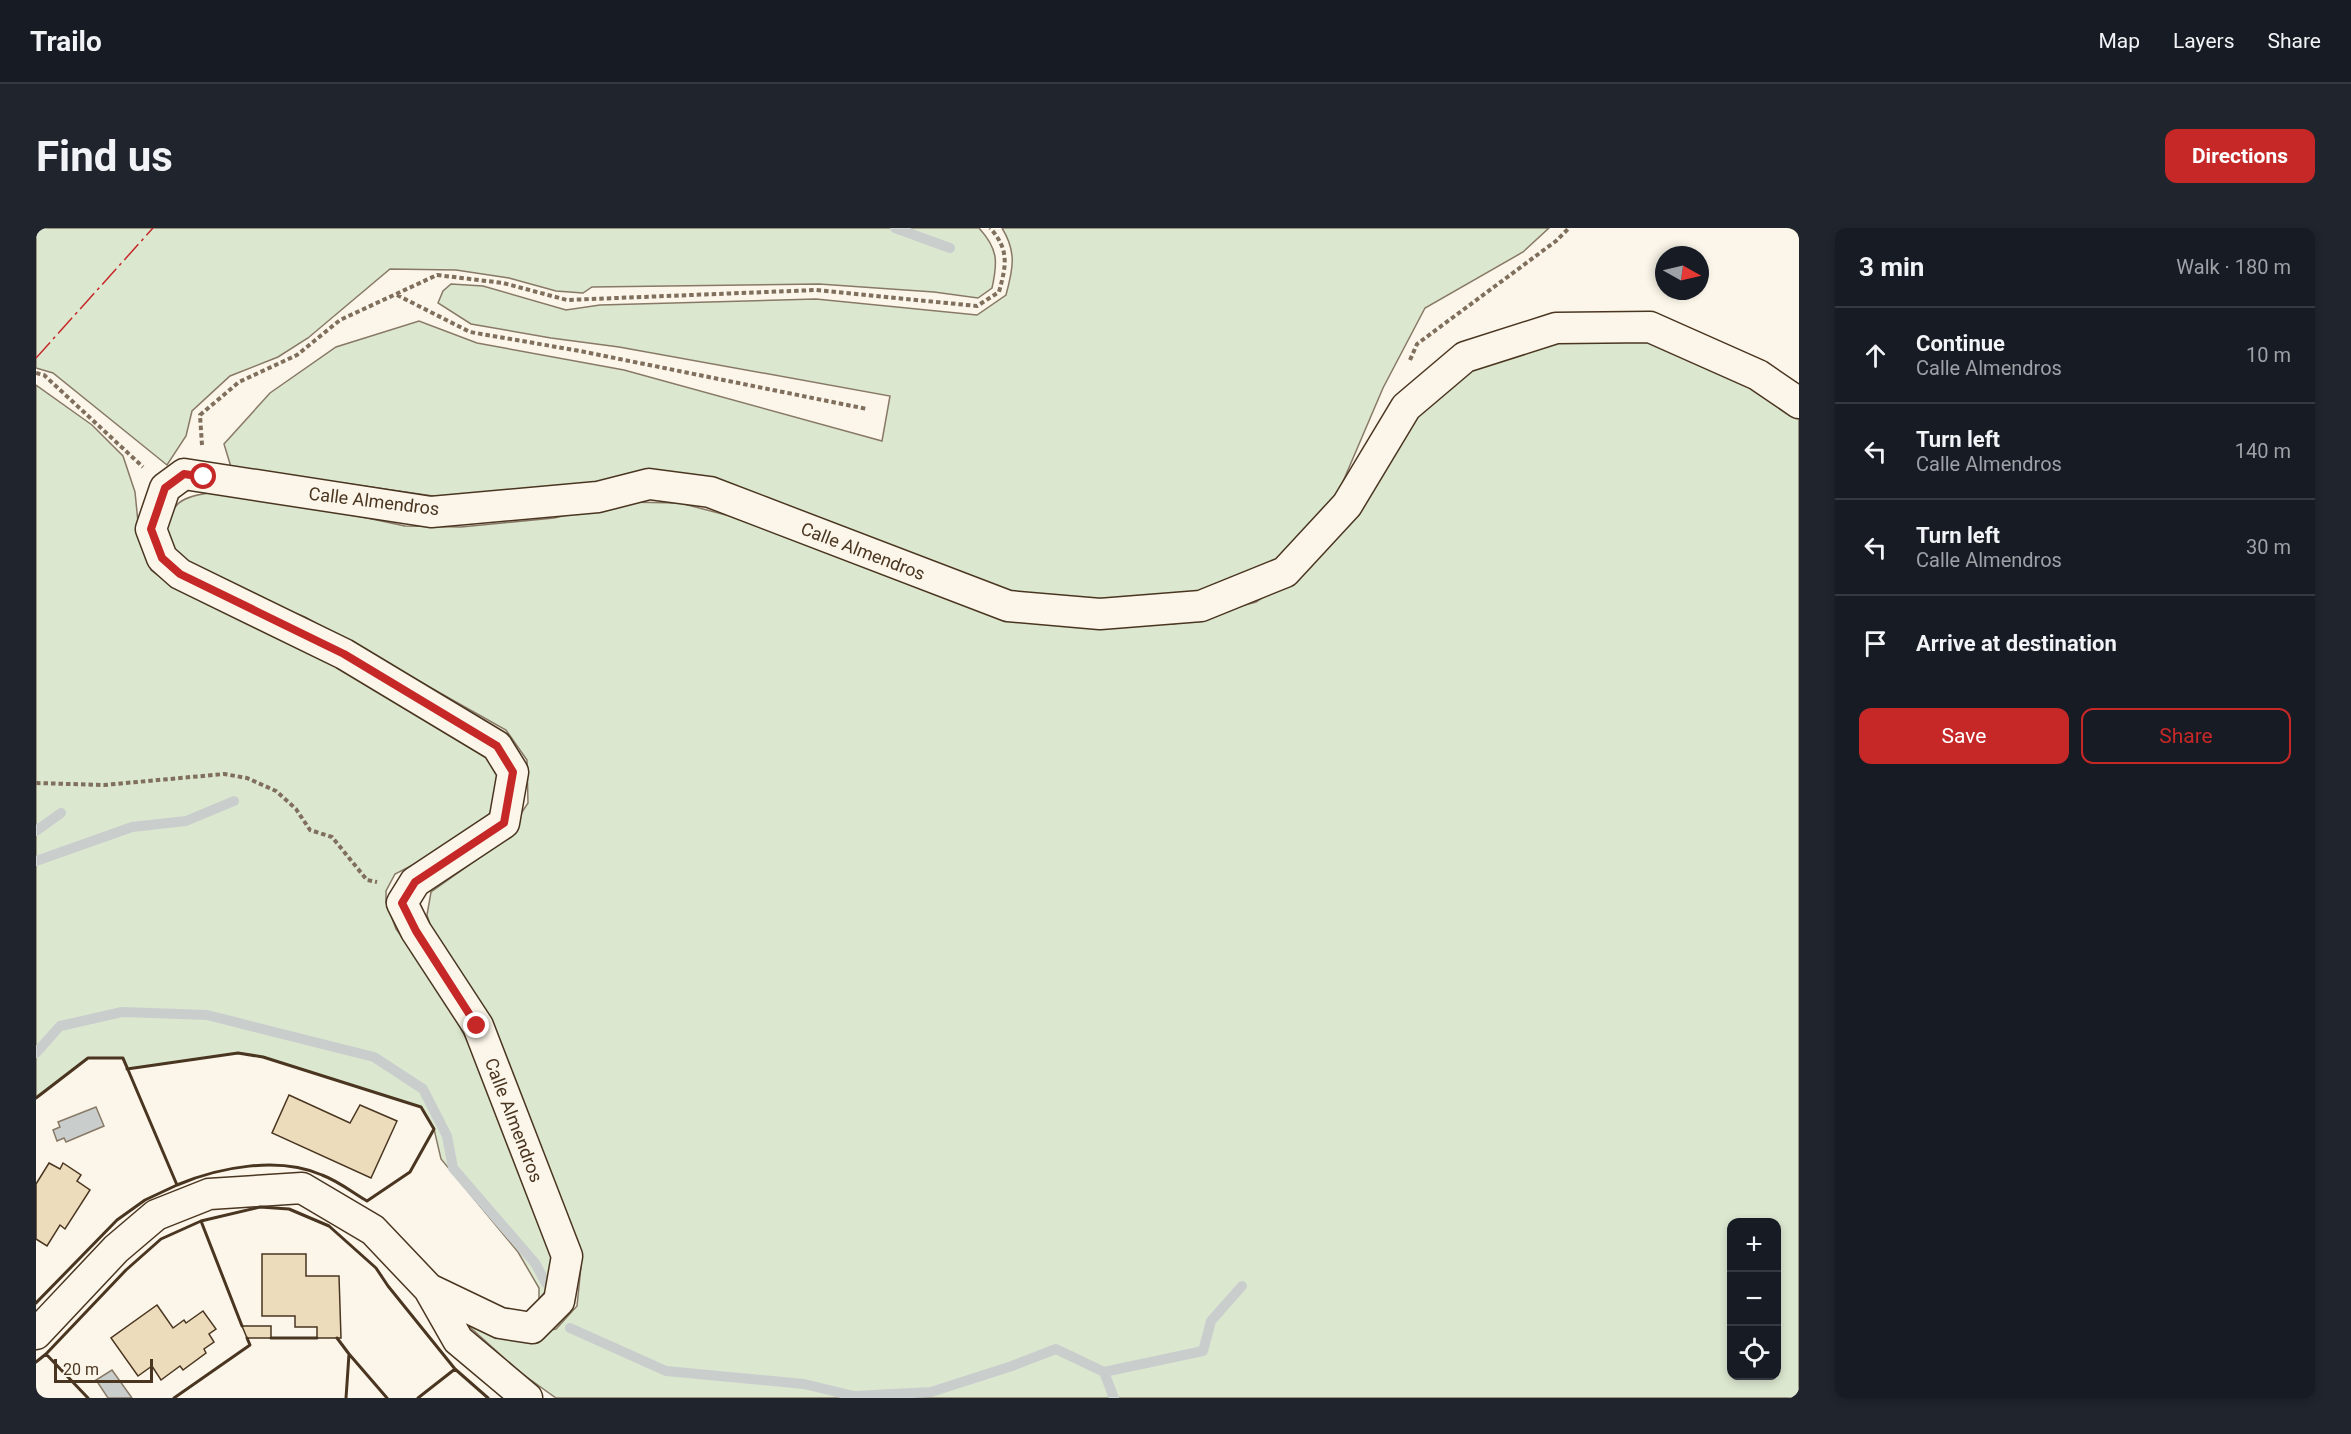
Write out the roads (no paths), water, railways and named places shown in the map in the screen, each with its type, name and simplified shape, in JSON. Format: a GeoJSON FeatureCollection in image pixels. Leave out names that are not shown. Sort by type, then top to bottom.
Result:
{"type":"FeatureCollection","features":[{"type":"Feature","properties":{"kind":"street","name":"Calle Almendros"},"geometry":{"type":"LineString","coordinates":[[429,1289],[500,1323],[532,1328],[559,1301],[567,1256],[477,1026],[416,931],[402,903],[415,882],[504,823],[513,772],[497,746],[344,654],[180,574],[162,558],[151,529],[165,488],[184,474],[431,512],[598,497],[650,484],[710,492],[1008,606],[1100,614],[1201,606],[1285,572],[1347,505],[1406,407],[1465,357],[1556,328],[1650,327],[1758,375],[1799,403]]}},
{"type":"Feature","properties":{"kind":"street","name":"Calle Almendros"},"geometry":{"type":"LineString","coordinates":[[36,1334],[116,1249],[156,1215],[209,1194],[302,1188],[373,1230],[429,1289],[458,1340],[527,1398]]}},
{"type":"Feature","properties":{"kind":"waterway"},"geometry":{"type":"LineString","coordinates":[[895,228],[950,248]]}},
{"type":"Feature","properties":{"kind":"waterway"},"geometry":{"type":"LineString","coordinates":[[36,861],[132,827],[186,821],[234,801]]}},
{"type":"Feature","properties":{"kind":"waterway"},"geometry":{"type":"LineString","coordinates":[[36,831],[61,813]]}},
{"type":"Feature","properties":{"kind":"waterway"},"geometry":{"type":"LineString","coordinates":[[36,1053],[60,1026],[122,1012],[207,1015],[374,1057],[423,1089],[447,1136],[453,1168],[535,1263],[546,1283]]}},
{"type":"Feature","properties":{"kind":"waterway"},"geometry":{"type":"LineString","coordinates":[[1104,1372],[1203,1351],[1211,1321],[1242,1286]]}},
{"type":"Feature","properties":{"kind":"waterway"},"geometry":{"type":"LineString","coordinates":[[570,1328],[666,1371],[804,1384],[854,1396],[931,1392],[1056,1349],[1104,1372],[1114,1398]]}}]}
